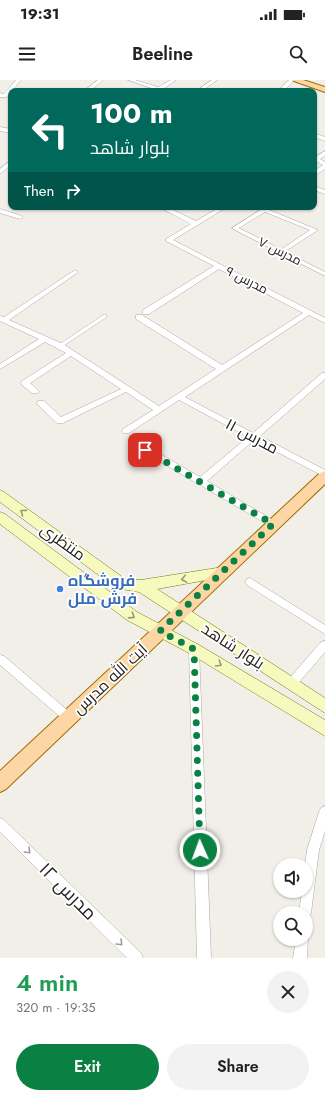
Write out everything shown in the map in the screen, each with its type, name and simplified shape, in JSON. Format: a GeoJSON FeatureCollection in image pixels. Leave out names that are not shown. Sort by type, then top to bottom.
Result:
{"type":"FeatureCollection","features":[{"type":"Feature","properties":{"kind":"main road"},"geometry":{"type":"LineString","coordinates":[[294,80],[325,90]]}},
{"type":"Feature","properties":{"kind":"main road"},"geometry":{"type":"LineString","coordinates":[[307,80],[325,86]]}},
{"type":"Feature","properties":{"kind":"main road","name":"آیت الله مدرس"},"geometry":{"type":"LineString","coordinates":[[0,783],[325,475]]}},
{"type":"Feature","properties":{"kind":"street"},"geometry":{"type":"LineString","coordinates":[[10,88],[19,80]]}},
{"type":"Feature","properties":{"kind":"street"},"geometry":{"type":"LineString","coordinates":[[91,88],[101,80]]}},
{"type":"Feature","properties":{"kind":"street"},"geometry":{"type":"LineString","coordinates":[[130,80],[156,88]]}},
{"type":"Feature","properties":{"kind":"street"},"geometry":{"type":"LineString","coordinates":[[161,88],[174,80]]}},
{"type":"Feature","properties":{"kind":"street"},"geometry":{"type":"LineString","coordinates":[[204,88],[216,80]]}},
{"type":"Feature","properties":{"kind":"street"},"geometry":{"type":"LineString","coordinates":[[285,88],[294,80]]}},
{"type":"Feature","properties":{"kind":"street"},"geometry":{"type":"LineString","coordinates":[[317,172],[325,165]]}},
{"type":"Feature","properties":{"kind":"street"},"geometry":{"type":"LineString","coordinates":[[168,210],[196,223],[219,210]]}},
{"type":"Feature","properties":{"kind":"street"},"geometry":{"type":"LineString","coordinates":[[235,228],[264,210]]}},
{"type":"Feature","properties":{"kind":"street"},"geometry":{"type":"LineString","coordinates":[[271,210],[315,230],[281,252]]}},
{"type":"Feature","properties":{"kind":"street"},"geometry":{"type":"LineString","coordinates":[[0,211],[20,218]]}},
{"type":"Feature","properties":{"kind":"street","name":"مدرس ۹"},"geometry":{"type":"LineString","coordinates":[[196,223],[168,240],[325,320]]}},
{"type":"Feature","properties":{"kind":"street"},"geometry":{"type":"LineString","coordinates":[[146,312],[219,266]]}},
{"type":"Feature","properties":{"kind":"street"},"geometry":{"type":"LineString","coordinates":[[2,319],[75,272]]}},
{"type":"Feature","properties":{"kind":"street"},"geometry":{"type":"LineString","coordinates":[[126,431],[309,312]]}},
{"type":"Feature","properties":{"kind":"street"},"geometry":{"type":"LineString","coordinates":[[139,316],[222,369]]}},
{"type":"Feature","properties":{"kind":"street"},"geometry":{"type":"LineString","coordinates":[[2,319],[60,346],[159,410]]}},
{"type":"Feature","properties":{"kind":"street"},"geometry":{"type":"LineString","coordinates":[[0,367],[45,338]]}},
{"type":"Feature","properties":{"kind":"street"},"geometry":{"type":"LineString","coordinates":[[35,392],[25,383],[71,353]]}},
{"type":"Feature","properties":{"kind":"street"},"geometry":{"type":"LineString","coordinates":[[202,481],[325,375]]}},
{"type":"Feature","properties":{"kind":"street"},"geometry":{"type":"LineString","coordinates":[[40,403],[60,421],[127,389]]}},
{"type":"Feature","properties":{"kind":"street","name":"مدرس ۱۱"},"geometry":{"type":"LineString","coordinates":[[179,397],[325,475]]}},
{"type":"Feature","properties":{"kind":"street"},"geometry":{"type":"LineString","coordinates":[[145,450],[202,481],[273,524]]}},
{"type":"Feature","properties":{"kind":"street","name":"منتظری"},"geometry":{"type":"LineString","coordinates":[[0,495],[121,584],[141,586],[223,572]]}},
{"type":"Feature","properties":{"kind":"street","name":"منتظری"},"geometry":{"type":"LineString","coordinates":[[0,517],[132,616],[160,631]]}},
{"type":"Feature","properties":{"kind":"street"},"geometry":{"type":"LineString","coordinates":[[60,562],[74,550]]}},
{"type":"Feature","properties":{"kind":"street"},"geometry":{"type":"LineString","coordinates":[[250,582],[325,630]]}},
{"type":"Feature","properties":{"kind":"street","name":"بلوار شاهد"},"geometry":{"type":"LineString","coordinates":[[141,586],[180,613],[325,706]]}},
{"type":"Feature","properties":{"kind":"street","name":"بلوار شاهد"},"geometry":{"type":"LineString","coordinates":[[160,631],[194,649],[325,729]]}},
{"type":"Feature","properties":{"kind":"street"},"geometry":{"type":"LineString","coordinates":[[291,684],[325,645]]}},
{"type":"Feature","properties":{"kind":"street"},"geometry":{"type":"LineString","coordinates":[[194,649],[204,958]]}},
{"type":"Feature","properties":{"kind":"street"},"geometry":{"type":"LineString","coordinates":[[0,659],[69,718]]}},
{"type":"Feature","properties":{"kind":"street"},"geometry":{"type":"LineString","coordinates":[[306,906],[313,850],[325,812]]}},
{"type":"Feature","properties":{"kind":"street","name":"مدرس ۱۲"},"geometry":{"type":"LineString","coordinates":[[0,824],[136,958]]}},
{"type":"Feature","properties":{"kind":"street"},"geometry":{"type":"LineString","coordinates":[[300,958],[301,946]]}},
{"type":"Feature","properties":{"kind":"lane","name":"مدرس ۷"},"geometry":{"type":"LineString","coordinates":[[235,228],[325,274]]}},
{"type":"Feature","properties":{"kind":"lane"},"geometry":{"type":"LineString","coordinates":[[60,346],[105,316]]}},
{"type":"Feature","properties":{"kind":"place","name":"فروشگاه فرش ملل"},"geometry":{"type":"Point","coordinates":[60,589]}},
{"type":"Feature","properties":{"kind":"route"},"geometry":{"type":"LineString","coordinates":[[145,450],[202,481],[273,524],[160,631],[194,649],[200,850]]}}]}
